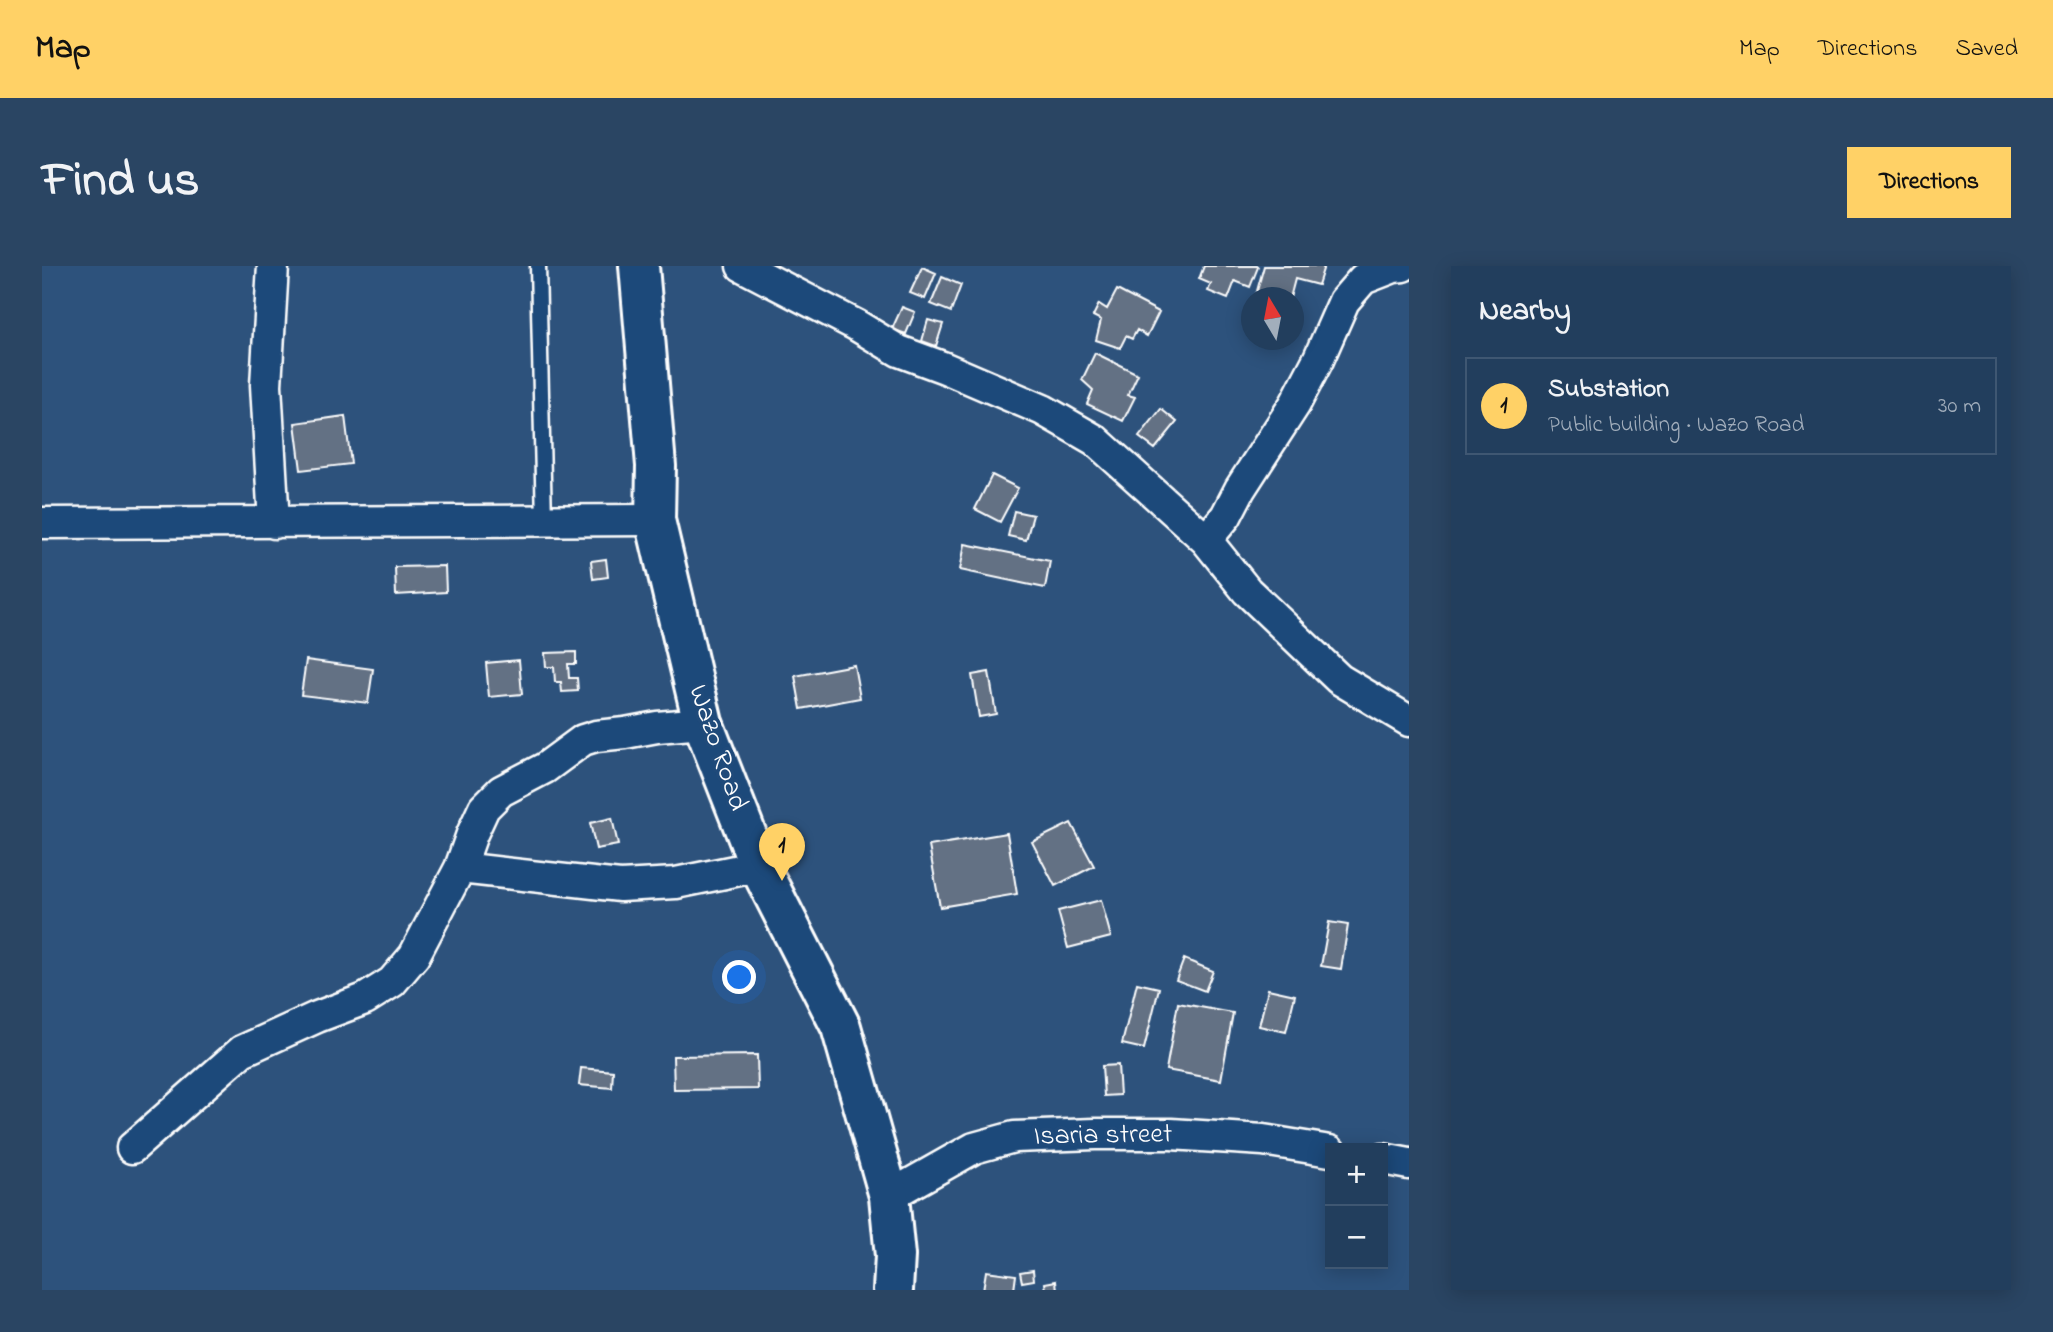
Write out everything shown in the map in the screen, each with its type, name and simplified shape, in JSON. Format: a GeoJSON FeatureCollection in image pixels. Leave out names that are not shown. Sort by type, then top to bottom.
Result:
{"type":"FeatureCollection","features":[{"type":"Feature","properties":{"kind":"main road","name":"Wazo Road"},"geometry":{"type":"LineString","coordinates":[[639,266],[656,466],[655,520],[703,723],[759,866],[841,1027],[889,1196],[895,1256],[893,1290]]}},
{"type":"Feature","properties":{"kind":"street"},"geometry":{"type":"LineString","coordinates":[[272,266],[266,385],[274,523]]}},
{"type":"Feature","properties":{"kind":"street"},"geometry":{"type":"LineString","coordinates":[[742,266],[900,351],[1043,410],[1095,440],[1206,540],[1247,591],[1339,679],[1409,721]]}},
{"type":"Feature","properties":{"kind":"street"},"geometry":{"type":"LineString","coordinates":[[1206,540],[1226,516],[1240,489],[1295,404],[1344,302],[1362,272],[1403,266]]}},
{"type":"Feature","properties":{"kind":"street"},"geometry":{"type":"LineString","coordinates":[[42,523],[655,520]]}},
{"type":"Feature","properties":{"kind":"street"},"geometry":{"type":"LineString","coordinates":[[132,1148],[242,1051],[317,1017],[365,999],[391,982],[414,956],[460,868],[484,808],[501,791],[545,768],[583,740],[657,727],[703,723]]}},
{"type":"Feature","properties":{"kind":"street"},"geometry":{"type":"LineString","coordinates":[[460,868],[620,886],[676,883],[759,866]]}},
{"type":"Feature","properties":{"kind":"street","name":"Isaria street"},"geometry":{"type":"LineString","coordinates":[[889,1196],[974,1148],[1014,1138],[1095,1134],[1171,1135],[1263,1140],[1325,1150]]}},
{"type":"Feature","properties":{"kind":"street"},"geometry":{"type":"LineString","coordinates":[[1388,1160],[1409,1164]]}},
{"type":"Feature","properties":{"kind":"lane"},"geometry":{"type":"LineString","coordinates":[[538,266],[544,521]]}},
{"type":"Feature","properties":{"kind":"building"},"geometry":{"type":"Polygon","coordinates":[[[1204,266],[1258,267],[1250,287],[1235,281],[1228,299],[1208,291],[1211,284],[1199,279],[1204,266]]]}},
{"type":"Feature","properties":{"kind":"building"},"geometry":{"type":"Polygon","coordinates":[[[1264,266],[1324,266],[1318,285],[1295,279],[1293,287],[1258,287],[1264,266]]]}},
{"type":"Feature","properties":{"kind":"building"},"geometry":{"type":"Polygon","coordinates":[[[922,267],[936,273],[925,299],[910,293],[922,267]]]}},
{"type":"Feature","properties":{"kind":"building"},"geometry":{"type":"Polygon","coordinates":[[[942,277],[961,285],[951,312],[931,304],[942,277]]]}},
{"type":"Feature","properties":{"kind":"building"},"geometry":{"type":"Polygon","coordinates":[[[1117,290],[1159,312],[1147,336],[1137,330],[1132,339],[1126,336],[1120,348],[1096,340],[1101,320],[1093,316],[1099,304],[1107,309],[1117,290]]]}},
{"type":"Feature","properties":{"kind":"building"},"geometry":{"type":"Polygon","coordinates":[[[902,307],[915,312],[906,334],[892,329],[902,307]]]}},
{"type":"Feature","properties":{"kind":"building"},"geometry":{"type":"Polygon","coordinates":[[[928,320],[943,324],[936,346],[922,341],[928,320]]]}},
{"type":"Feature","properties":{"kind":"building"},"geometry":{"type":"Polygon","coordinates":[[[1095,353],[1138,374],[1128,395],[1135,397],[1123,421],[1087,404],[1093,390],[1082,380],[1095,353]]]}},
{"type":"Feature","properties":{"kind":"building"},"geometry":{"type":"Polygon","coordinates":[[[1161,409],[1177,422],[1155,449],[1139,437],[1161,409]]]}},
{"type":"Feature","properties":{"kind":"building"},"geometry":{"type":"Polygon","coordinates":[[[345,416],[351,464],[301,470],[295,423],[345,416]]]}},
{"type":"Feature","properties":{"kind":"building"},"geometry":{"type":"Polygon","coordinates":[[[992,475],[1018,488],[1000,522],[975,509],[992,475]]]}},
{"type":"Feature","properties":{"kind":"building"},"geometry":{"type":"Polygon","coordinates":[[[1014,511],[1033,515],[1026,540],[1008,536],[1014,511]]]}},
{"type":"Feature","properties":{"kind":"building"},"geometry":{"type":"Polygon","coordinates":[[[965,544],[1050,561],[1045,588],[960,570],[965,544]]]}},
{"type":"Feature","properties":{"kind":"building"},"geometry":{"type":"Polygon","coordinates":[[[606,559],[608,577],[593,579],[591,561],[606,559]]]}},
{"type":"Feature","properties":{"kind":"building"},"geometry":{"type":"Polygon","coordinates":[[[445,566],[446,592],[396,595],[395,567],[445,566]]]}},
{"type":"Feature","properties":{"kind":"building"},"geometry":{"type":"Polygon","coordinates":[[[576,652],[576,664],[568,664],[569,678],[577,678],[578,691],[562,692],[561,682],[555,682],[554,667],[546,667],[545,653],[576,652]]]}},
{"type":"Feature","properties":{"kind":"building"},"geometry":{"type":"Polygon","coordinates":[[[306,660],[373,669],[368,703],[301,695],[306,660]]]}},
{"type":"Feature","properties":{"kind":"building"},"geometry":{"type":"Polygon","coordinates":[[[519,660],[522,694],[489,697],[486,663],[519,660]]]}},
{"type":"Feature","properties":{"kind":"building"},"geometry":{"type":"Polygon","coordinates":[[[854,665],[860,698],[801,709],[795,676],[854,665]]]}},
{"type":"Feature","properties":{"kind":"building"},"geometry":{"type":"Polygon","coordinates":[[[989,672],[996,714],[979,717],[972,675],[989,672]]]}},
{"type":"Feature","properties":{"kind":"building"},"geometry":{"type":"Polygon","coordinates":[[[612,818],[618,845],[596,849],[590,823],[612,818]]]}},
{"type":"Feature","properties":{"kind":"building"},"geometry":{"type":"Polygon","coordinates":[[[1071,823],[1094,866],[1055,886],[1032,842],[1071,823]]]}},
{"type":"Feature","properties":{"kind":"building"},"geometry":{"type":"Polygon","coordinates":[[[1007,833],[1017,894],[940,907],[929,846],[1007,833]]]}},
{"type":"Feature","properties":{"kind":"building"},"geometry":{"type":"Polygon","coordinates":[[[1101,900],[1111,937],[1068,948],[1058,911],[1101,900]]]}},
{"type":"Feature","properties":{"kind":"building"},"geometry":{"type":"Polygon","coordinates":[[[1329,922],[1348,925],[1341,969],[1321,966],[1329,922]]]}},
{"type":"Feature","properties":{"kind":"building"},"geometry":{"type":"Polygon","coordinates":[[[1184,959],[1213,971],[1205,991],[1176,980],[1184,959]]]}},
{"type":"Feature","properties":{"kind":"building"},"geometry":{"type":"Polygon","coordinates":[[[1137,983],[1159,988],[1144,1049],[1122,1044],[1137,983]]]}},
{"type":"Feature","properties":{"kind":"building"},"geometry":{"type":"Polygon","coordinates":[[[1268,989],[1295,995],[1286,1032],[1259,1026],[1268,989]]]}},
{"type":"Feature","properties":{"kind":"building"},"geometry":{"type":"Polygon","coordinates":[[[1178,1003],[1233,1013],[1221,1080],[1166,1070],[1178,1003]]]}},
{"type":"Feature","properties":{"kind":"building"},"geometry":{"type":"Polygon","coordinates":[[[757,1055],[758,1089],[674,1090],[673,1056],[757,1055]]]}},
{"type":"Feature","properties":{"kind":"building"},"geometry":{"type":"Polygon","coordinates":[[[1118,1065],[1120,1095],[1104,1096],[1102,1066],[1118,1065]]]}},
{"type":"Feature","properties":{"kind":"building"},"geometry":{"type":"Polygon","coordinates":[[[581,1068],[613,1071],[612,1088],[579,1085],[581,1068]]]}},
{"type":"Feature","properties":{"kind":"building"},"geometry":{"type":"Polygon","coordinates":[[[1033,1270],[1034,1280],[1022,1282],[1020,1272],[1033,1270]]]}},
{"type":"Feature","properties":{"kind":"building"},"geometry":{"type":"Polygon","coordinates":[[[986,1271],[1016,1275],[1014,1290],[983,1290],[986,1271]]]}},
{"type":"Feature","properties":{"kind":"building"},"geometry":{"type":"Polygon","coordinates":[[[1056,1281],[1057,1290],[1046,1290],[1045,1283],[1056,1281]]]}},
{"type":"Feature","properties":{"kind":"place","name":"Substation"},"geometry":{"type":"Point","coordinates":[782,881]}}]}
